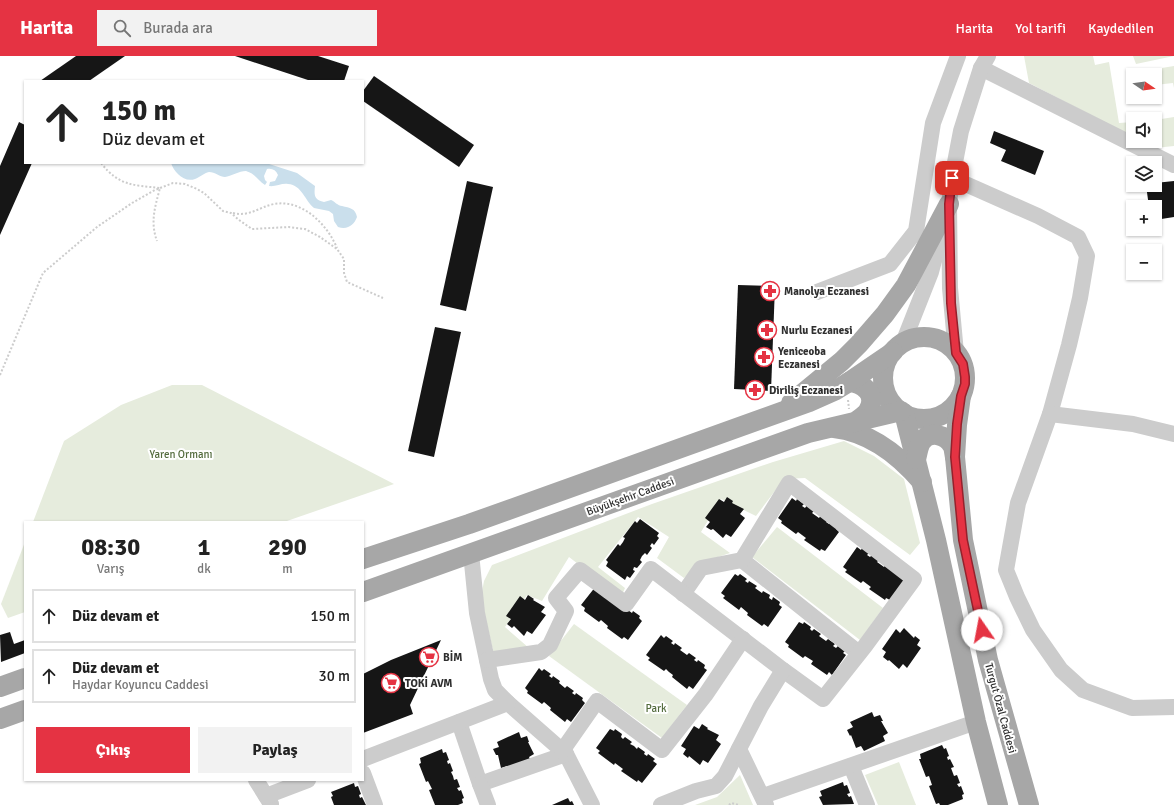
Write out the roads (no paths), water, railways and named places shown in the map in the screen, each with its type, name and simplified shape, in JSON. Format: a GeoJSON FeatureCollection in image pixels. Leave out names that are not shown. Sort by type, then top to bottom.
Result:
{"type":"FeatureCollection","features":[{"type":"Feature","properties":{"kind":"main road"},"geometry":{"type":"LineString","coordinates":[[778,414],[842,361],[885,314],[906,285],[949,204]]}},
{"type":"Feature","properties":{"kind":"main road"},"geometry":{"type":"LineString","coordinates":[[364,559],[469,524],[809,402],[849,382],[898,348],[916,338],[935,338],[947,344],[956,353],[963,364],[965,384],[961,396],[953,407],[936,417],[923,419],[902,412]]}},
{"type":"Feature","properties":{"kind":"main road"},"geometry":{"type":"LineString","coordinates":[[898,348],[889,358],[884,371],[884,385],[889,398],[902,412],[916,459],[976,722],[998,805]]}},
{"type":"Feature","properties":{"kind":"main road"},"geometry":{"type":"LineString","coordinates":[[849,382],[864,386],[872,402],[866,414],[858,420]]}},
{"type":"Feature","properties":{"kind":"main road","name":"Turgut Özal Caddesi"},"geometry":{"type":"LineString","coordinates":[[961,396],[957,424],[955,457],[963,540],[990,667],[1029,805]]}},
{"type":"Feature","properties":{"kind":"main road","name":"Büyükşehir Caddesi"},"geometry":{"type":"LineString","coordinates":[[364,592],[808,433],[858,420],[902,412]]}},
{"type":"Feature","properties":{"kind":"main road"},"geometry":{"type":"LineString","coordinates":[[830,427],[854,432],[873,441],[904,463],[922,482]]}},
{"type":"Feature","properties":{"kind":"main road"},"geometry":{"type":"LineString","coordinates":[[916,459],[918,448],[922,441],[927,436],[934,434],[942,436],[948,440],[953,446],[955,457]]}},
{"type":"Feature","properties":{"kind":"main road"},"geometry":{"type":"LineString","coordinates":[[0,687],[24,678]]}},
{"type":"Feature","properties":{"kind":"main road"},"geometry":{"type":"LineString","coordinates":[[0,719],[24,710]]}},
{"type":"Feature","properties":{"kind":"street"},"geometry":{"type":"LineString","coordinates":[[816,292],[890,264],[916,231],[933,123],[958,56]]}},
{"type":"Feature","properties":{"kind":"street"},"geometry":{"type":"LineString","coordinates":[[956,353],[950,288],[949,204],[952,178],[961,131],[984,62],[1174,165]]}},
{"type":"Feature","properties":{"kind":"street"},"geometry":{"type":"LineString","coordinates":[[952,178],[1038,216],[1078,237],[1087,256],[1074,325],[1050,414],[1018,503],[1006,570],[1017,597],[1033,630],[1061,670],[1083,690],[1132,708],[1174,707]]}},
{"type":"Feature","properties":{"kind":"street"},"geometry":{"type":"LineString","coordinates":[[898,348],[930,272],[949,204]]}},
{"type":"Feature","properties":{"kind":"street"},"geometry":{"type":"LineString","coordinates":[[1050,414],[1133,424],[1174,434]]}},
{"type":"Feature","properties":{"kind":"street"},"geometry":{"type":"LineString","coordinates":[[487,660],[541,652],[550,646],[566,611],[556,598],[580,570],[626,604],[651,569],[683,594],[743,640],[823,699],[914,579],[789,483],[742,560],[701,568],[683,594]]}},
{"type":"Feature","properties":{"kind":"street"},"geometry":{"type":"LineString","coordinates":[[471,554],[477,613],[491,679],[496,690],[508,703],[564,753],[592,805]]}},
{"type":"Feature","properties":{"kind":"street"},"geometry":{"type":"LineString","coordinates":[[742,560],[859,653]]}},
{"type":"Feature","properties":{"kind":"street"},"geometry":{"type":"LineString","coordinates":[[480,784],[564,753],[597,701],[662,750],[706,694],[743,640]]}},
{"type":"Feature","properties":{"kind":"street"},"geometry":{"type":"LineString","coordinates":[[661,805],[696,791],[716,786],[725,776],[761,706],[783,670]]}},
{"type":"Feature","properties":{"kind":"street"},"geometry":{"type":"LineString","coordinates":[[364,759],[508,703]]}},
{"type":"Feature","properties":{"kind":"street"},"geometry":{"type":"LineString","coordinates":[[459,722],[486,804]]}},
{"type":"Feature","properties":{"kind":"street"},"geometry":{"type":"LineString","coordinates":[[739,749],[764,800],[851,766],[976,722]]}},
{"type":"Feature","properties":{"kind":"street"},"geometry":{"type":"LineString","coordinates":[[851,766],[867,805]]}},
{"type":"Feature","properties":{"kind":"street"},"geometry":{"type":"LineString","coordinates":[[364,776],[375,805]]}},
{"type":"Feature","properties":{"kind":"street"},"geometry":{"type":"LineString","coordinates":[[257,781],[269,801],[306,781]]}},
{"type":"Feature","properties":{"kind":"water"},"geometry":{"type":"Polygon","coordinates":[[[171,164],[269,164],[297,173],[315,186],[315,197],[318,200],[324,202],[331,200],[339,205],[350,208],[355,212],[357,217],[350,226],[345,228],[338,227],[334,221],[333,214],[329,211],[314,208],[297,187],[286,184],[269,186],[270,182],[275,181],[278,175],[272,169],[267,169],[264,176],[267,182],[265,185],[246,171],[225,177],[209,172],[191,180],[183,178],[174,170],[171,164]]]}},
{"type":"Feature","properties":{"kind":"place","name":"Manolya Eczanesi"},"geometry":{"type":"Point","coordinates":[770,291]}},
{"type":"Feature","properties":{"kind":"place","name":"Nurlu Eczanesi"},"geometry":{"type":"Point","coordinates":[767,330]}},
{"type":"Feature","properties":{"kind":"place","name":"Yeniceoba Eczanesi"},"geometry":{"type":"Point","coordinates":[764,357]}},
{"type":"Feature","properties":{"kind":"place","name":"Diriliş Eczanesi"},"geometry":{"type":"Point","coordinates":[755,390]}},
{"type":"Feature","properties":{"kind":"place","name":"BİM"},"geometry":{"type":"Point","coordinates":[429,657]}},
{"type":"Feature","properties":{"kind":"place","name":"TOKİ AVM"},"geometry":{"type":"Point","coordinates":[391,683]}},
{"type":"Feature","properties":{"kind":"park label","name":"Yaren Ormanı"},"geometry":{"type":"Point","coordinates":[181,454]}},
{"type":"Feature","properties":{"kind":"park label","name":"Park"},"geometry":{"type":"Point","coordinates":[656,708]}}]}
